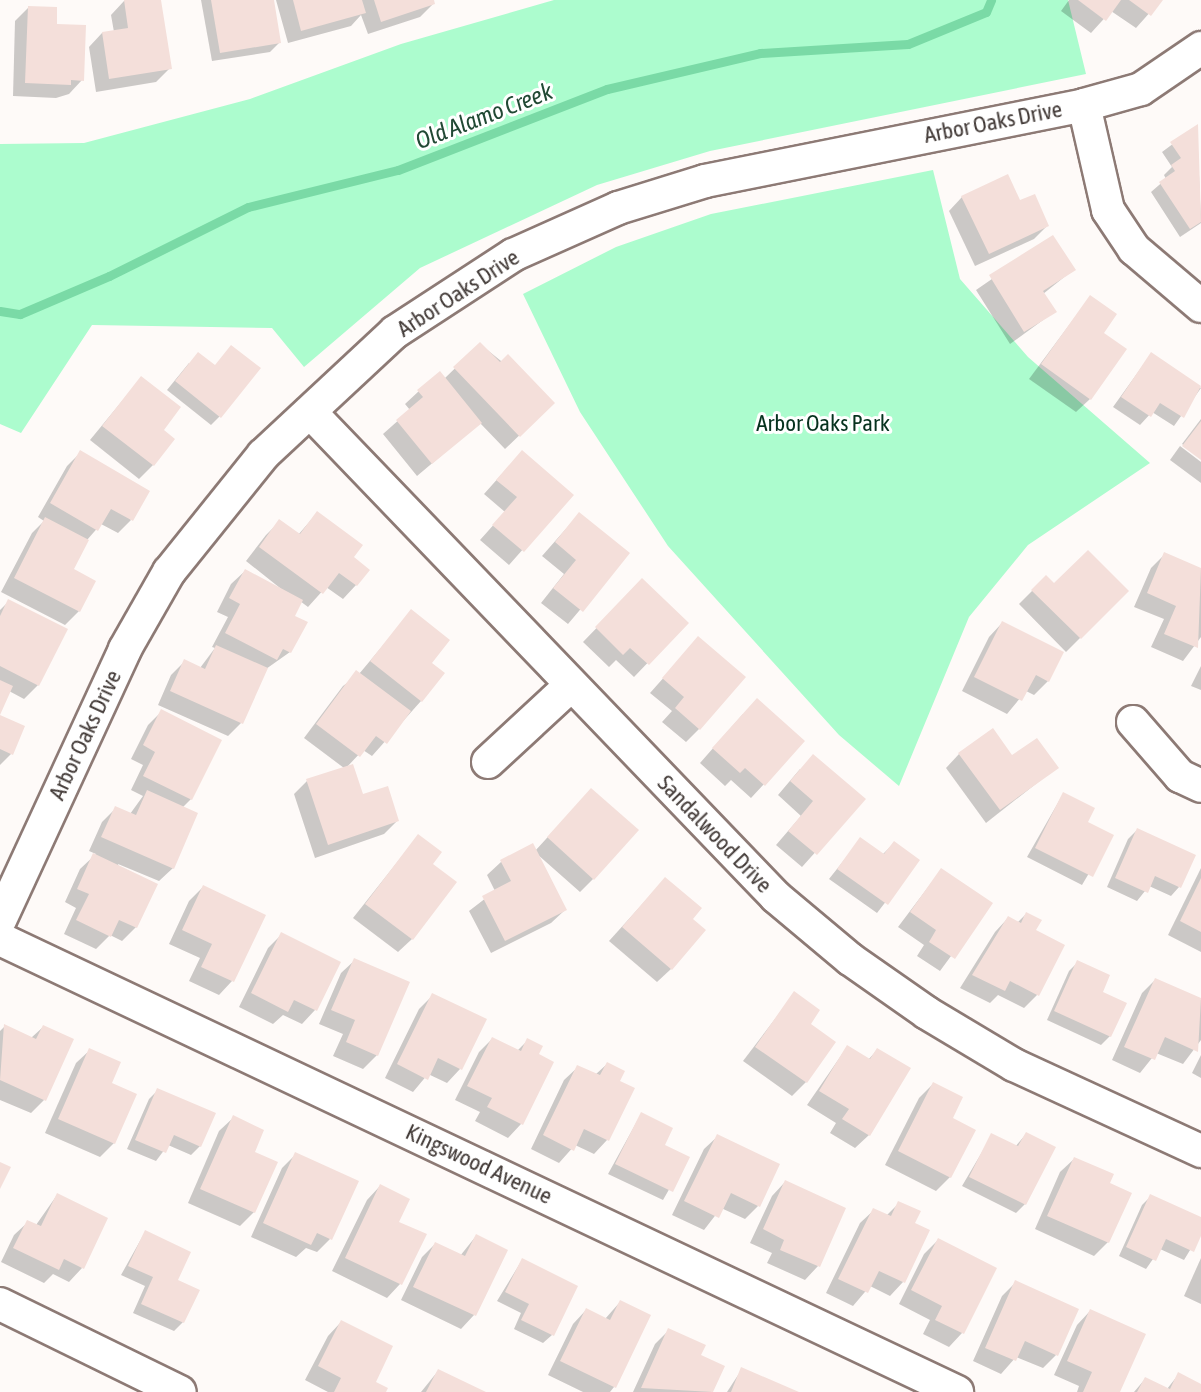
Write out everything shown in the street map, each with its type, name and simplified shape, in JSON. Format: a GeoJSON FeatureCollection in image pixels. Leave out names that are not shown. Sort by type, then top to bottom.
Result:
{"type":"FeatureCollection","features":[{"type":"Feature","properties":{"kind":"street","name":"Arbor Oaks Drive"},"geometry":{"type":"LineString","coordinates":[[0,920],[125,649],[169,572],[263,455],[395,332],[513,255],[618,208],[705,181],[1084,105],[1141,89],[1201,48]]}},
{"type":"Feature","properties":{"kind":"street"},"geometry":{"type":"LineString","coordinates":[[1084,105],[1108,210],[1133,250],[1201,306]]}},
{"type":"Feature","properties":{"kind":"street","name":"Sandalwood Drive"},"geometry":{"type":"LineString","coordinates":[[310,412],[570,686],[776,897],[850,959],[927,1013],[1014,1065],[1201,1151]]}},
{"type":"Feature","properties":{"kind":"street"},"geometry":{"type":"LineString","coordinates":[[488,762],[570,686]]}},
{"type":"Feature","properties":{"kind":"street"},"geometry":{"type":"LineString","coordinates":[[1133,722],[1180,776],[1201,786]]}},
{"type":"Feature","properties":{"kind":"street","name":"Kingswood Avenue"},"geometry":{"type":"LineString","coordinates":[[0,939],[957,1392]]}},
{"type":"Feature","properties":{"kind":"street"},"geometry":{"type":"LineString","coordinates":[[0,1304],[180,1392]]}},
{"type":"Feature","properties":{"kind":"green space"},"geometry":{"type":"Polygon","coordinates":[[[554,0],[1068,0],[1086,74],[710,151],[597,185],[420,268],[304,367],[272,328],[92,325],[21,433],[0,424],[0,144],[84,143],[250,99],[401,44],[554,0]]]}},
{"type":"Feature","properties":{"kind":"green space","name":"Arbor Oaks Park"},"geometry":{"type":"Polygon","coordinates":[[[933,170],[960,279],[1028,357],[1150,463],[1028,545],[969,617],[899,786],[839,735],[668,546],[580,412],[523,294],[616,247],[711,214],[933,170]]]}},
{"type":"Feature","properties":{"kind":"building"},"geometry":{"type":"Polygon","coordinates":[[[124,0],[161,0],[172,69],[109,79],[102,32],[128,28],[124,0]]]}},
{"type":"Feature","properties":{"kind":"building"},"geometry":{"type":"Polygon","coordinates":[[[211,0],[274,0],[281,43],[220,53],[211,0]]]}},
{"type":"Feature","properties":{"kind":"building"},"geometry":{"type":"Polygon","coordinates":[[[293,0],[362,0],[366,13],[301,31],[293,0]]]}},
{"type":"Feature","properties":{"kind":"building"},"geometry":{"type":"Polygon","coordinates":[[[374,0],[434,0],[435,4],[381,22],[374,0]]]}},
{"type":"Feature","properties":{"kind":"building"},"geometry":{"type":"Polygon","coordinates":[[[1078,0],[1121,0],[1106,21],[1078,0]]]}},
{"type":"Feature","properties":{"kind":"building"},"geometry":{"type":"Polygon","coordinates":[[[1129,0],[1163,0],[1151,16],[1129,0]]]}},
{"type":"Feature","properties":{"kind":"building"},"geometry":{"type":"Polygon","coordinates":[[[28,6],[57,7],[57,24],[86,25],[84,81],[71,80],[71,85],[25,83],[28,6]]]}},
{"type":"Feature","properties":{"kind":"building"},"geometry":{"type":"Polygon","coordinates":[[[1198,124],[1201,222],[1190,229],[1159,182],[1175,171],[1171,165],[1181,158],[1170,142],[1198,124]]]}},
{"type":"Feature","properties":{"kind":"building"},"geometry":{"type":"Polygon","coordinates":[[[1008,174],[1020,200],[1035,194],[1049,226],[989,254],[961,196],[1008,174]]]}},
{"type":"Feature","properties":{"kind":"building"},"geometry":{"type":"Polygon","coordinates":[[[1053,235],[1076,270],[1043,291],[1057,312],[1024,332],[989,275],[1053,235]]]}},
{"type":"Feature","properties":{"kind":"building"},"geometry":{"type":"Polygon","coordinates":[[[1090,295],[1117,314],[1104,333],[1127,349],[1091,400],[1041,364],[1090,295]]]}},
{"type":"Feature","properties":{"kind":"building"},"geometry":{"type":"Polygon","coordinates":[[[480,342],[500,362],[508,354],[555,403],[520,437],[453,367],[480,342]]]}},
{"type":"Feature","properties":{"kind":"building"},"geometry":{"type":"Polygon","coordinates":[[[231,345],[261,368],[221,418],[175,381],[198,352],[215,365],[231,345]]]}},
{"type":"Feature","properties":{"kind":"building"},"geometry":{"type":"Polygon","coordinates":[[[1151,352],[1201,386],[1184,418],[1160,403],[1151,417],[1121,397],[1151,352]]]}},
{"type":"Feature","properties":{"kind":"building"},"geometry":{"type":"Polygon","coordinates":[[[440,371],[482,423],[432,464],[396,420],[423,397],[417,390],[440,371]]]}},
{"type":"Feature","properties":{"kind":"building"},"geometry":{"type":"Polygon","coordinates":[[[141,376],[181,407],[164,430],[175,439],[154,466],[102,426],[141,376]]]}},
{"type":"Feature","properties":{"kind":"building"},"geometry":{"type":"Polygon","coordinates":[[[1201,421],[1201,460],[1182,446],[1201,421]]]}},
{"type":"Feature","properties":{"kind":"building"},"geometry":{"type":"Polygon","coordinates":[[[80,450],[150,491],[133,521],[111,509],[98,531],[50,503],[80,450]]]}},
{"type":"Feature","properties":{"kind":"building"},"geometry":{"type":"Polygon","coordinates":[[[522,450],[574,495],[524,552],[492,525],[517,497],[496,480],[522,450]]]}},
{"type":"Feature","properties":{"kind":"building"},"geometry":{"type":"Polygon","coordinates":[[[317,511],[363,545],[354,557],[370,570],[357,586],[339,573],[323,594],[259,547],[279,519],[300,534],[317,511]]]}},
{"type":"Feature","properties":{"kind":"building"},"geometry":{"type":"Polygon","coordinates":[[[579,512],[630,553],[583,612],[553,588],[576,560],[555,542],[579,512]]]}},
{"type":"Feature","properties":{"kind":"building"},"geometry":{"type":"Polygon","coordinates":[[[45,517],[89,540],[74,569],[96,581],[80,612],[14,578],[45,517]]]}},
{"type":"Feature","properties":{"kind":"building"},"geometry":{"type":"Polygon","coordinates":[[[1088,550],[1129,591],[1081,639],[1031,590],[1046,575],[1054,583],[1088,550]]]}},
{"type":"Feature","properties":{"kind":"building"},"geometry":{"type":"Polygon","coordinates":[[[1164,552],[1201,568],[1198,648],[1164,634],[1176,606],[1147,593],[1164,552]]]}},
{"type":"Feature","properties":{"kind":"building"},"geometry":{"type":"Polygon","coordinates":[[[245,569],[303,600],[295,616],[308,622],[291,653],[283,649],[277,660],[225,633],[240,604],[229,598],[245,569]]]}},
{"type":"Feature","properties":{"kind":"building"},"geometry":{"type":"Polygon","coordinates":[[[642,578],[689,623],[649,665],[630,648],[623,655],[595,627],[642,578]]]}},
{"type":"Feature","properties":{"kind":"building"},"geometry":{"type":"Polygon","coordinates":[[[8,599],[68,629],[39,686],[0,666],[0,616],[8,599]]]}},
{"type":"Feature","properties":{"kind":"building"},"geometry":{"type":"Polygon","coordinates":[[[411,609],[450,640],[432,663],[445,673],[422,702],[370,661],[411,609]]]}},
{"type":"Feature","properties":{"kind":"building"},"geometry":{"type":"Polygon","coordinates":[[[1002,621],[1064,652],[1049,682],[1036,675],[1022,701],[974,677],[1002,621]]]}},
{"type":"Feature","properties":{"kind":"building"},"geometry":{"type":"Polygon","coordinates":[[[698,636],[746,677],[700,730],[675,708],[684,697],[662,678],[698,636]]]}},
{"type":"Feature","properties":{"kind":"building"},"geometry":{"type":"Polygon","coordinates":[[[216,645],[268,668],[243,724],[170,691],[184,659],[205,669],[216,645]]]}},
{"type":"Feature","properties":{"kind":"building"},"geometry":{"type":"Polygon","coordinates":[[[356,670],[411,711],[387,744],[376,736],[360,757],[316,724],[356,670]]]}},
{"type":"Feature","properties":{"kind":"building"},"geometry":{"type":"Polygon","coordinates":[[[0,680],[13,686],[0,715],[0,680]]]}},
{"type":"Feature","properties":{"kind":"building"},"geometry":{"type":"Polygon","coordinates":[[[757,698],[805,741],[765,786],[745,768],[740,773],[712,748],[757,698]]]}},
{"type":"Feature","properties":{"kind":"building"},"geometry":{"type":"Polygon","coordinates":[[[161,709],[222,740],[192,800],[143,776],[155,752],[143,745],[161,709]]]}},
{"type":"Feature","properties":{"kind":"building"},"geometry":{"type":"Polygon","coordinates":[[[0,715],[25,726],[13,755],[0,749],[0,715]]]}},
{"type":"Feature","properties":{"kind":"building"},"geometry":{"type":"Polygon","coordinates":[[[993,728],[1012,755],[1037,738],[1059,768],[1000,810],[958,753],[993,728]]]}},
{"type":"Feature","properties":{"kind":"building"},"geometry":{"type":"Polygon","coordinates":[[[813,754],[866,799],[817,855],[788,831],[813,801],[790,781],[813,754]]]}},
{"type":"Feature","properties":{"kind":"building"},"geometry":{"type":"Polygon","coordinates":[[[353,764],[363,794],[388,786],[399,821],[328,845],[306,779],[353,764]]]}},
{"type":"Feature","properties":{"kind":"building"},"geometry":{"type":"Polygon","coordinates":[[[591,788],[639,830],[594,880],[547,837],[591,788]]]}},
{"type":"Feature","properties":{"kind":"building"},"geometry":{"type":"Polygon","coordinates":[[[147,790],[198,813],[174,869],[101,837],[115,806],[136,815],[147,790]]]}},
{"type":"Feature","properties":{"kind":"building"},"geometry":{"type":"Polygon","coordinates":[[[1063,792],[1095,808],[1088,822],[1114,835],[1093,877],[1035,848],[1063,792]]]}},
{"type":"Feature","properties":{"kind":"building"},"geometry":{"type":"Polygon","coordinates":[[[1137,828],[1196,855],[1181,888],[1155,876],[1148,893],[1115,878],[1137,828]]]}},
{"type":"Feature","properties":{"kind":"building"},"geometry":{"type":"Polygon","coordinates":[[[418,834],[442,852],[433,864],[457,882],[413,940],[365,904],[418,834]]]}},
{"type":"Feature","properties":{"kind":"building"},"geometry":{"type":"Polygon","coordinates":[[[860,837],[884,854],[894,841],[920,860],[888,905],[837,869],[860,837]]]}},
{"type":"Feature","properties":{"kind":"building"},"geometry":{"type":"Polygon","coordinates":[[[533,843],[567,910],[505,941],[482,896],[511,881],[500,860],[533,843]]]}},
{"type":"Feature","properties":{"kind":"building"},"geometry":{"type":"Polygon","coordinates":[[[93,853],[158,884],[137,928],[119,920],[111,937],[76,920],[89,894],[77,889],[93,853]]]}},
{"type":"Feature","properties":{"kind":"building"},"geometry":{"type":"Polygon","coordinates":[[[941,868],[993,903],[955,959],[929,942],[936,930],[910,912],[941,868]]]}},
{"type":"Feature","properties":{"kind":"building"},"geometry":{"type":"Polygon","coordinates":[[[665,877],[702,908],[693,919],[706,930],[672,970],[622,927],[665,877]]]}},
{"type":"Feature","properties":{"kind":"building"},"geometry":{"type":"Polygon","coordinates":[[[1201,878],[1201,932],[1180,921],[1201,878]]]}},
{"type":"Feature","properties":{"kind":"building"},"geometry":{"type":"Polygon","coordinates":[[[203,885],[266,915],[234,982],[201,967],[212,944],[182,930],[203,885]]]}},
{"type":"Feature","properties":{"kind":"building"},"geometry":{"type":"Polygon","coordinates":[[[1026,912],[1042,920],[1036,930],[1065,945],[1039,996],[1010,981],[1005,991],[972,975],[1008,916],[1021,923],[1026,912]]]}},
{"type":"Feature","properties":{"kind":"building"},"geometry":{"type":"Polygon","coordinates":[[[281,932],[341,962],[317,1011],[294,1000],[288,1012],[251,993],[281,932]]]}},
{"type":"Feature","properties":{"kind":"building"},"geometry":{"type":"Polygon","coordinates":[[[354,958],[410,982],[378,1056],[346,1042],[355,1020],[331,1010],[354,958]]]}},
{"type":"Feature","properties":{"kind":"building"},"geometry":{"type":"Polygon","coordinates":[[[1077,960],[1110,975],[1103,992],[1127,1003],[1111,1037],[1054,1011],[1077,960]]]}},
{"type":"Feature","properties":{"kind":"building"},"geometry":{"type":"Polygon","coordinates":[[[1155,978],[1201,998],[1198,1052],[1165,1037],[1155,1060],[1124,1047],[1155,978]]]}},
{"type":"Feature","properties":{"kind":"building"},"geometry":{"type":"Polygon","coordinates":[[[794,991],[820,1010],[811,1024],[836,1042],[807,1083],[755,1047],[794,991]]]}},
{"type":"Feature","properties":{"kind":"building"},"geometry":{"type":"Polygon","coordinates":[[[432,993],[487,1019],[462,1070],[438,1058],[428,1080],[397,1064],[432,993]]]}},
{"type":"Feature","properties":{"kind":"building"},"geometry":{"type":"Polygon","coordinates":[[[4,1024],[36,1039],[43,1025],[74,1039],[46,1101],[0,1080],[4,1024]]]}},
{"type":"Feature","properties":{"kind":"building"},"geometry":{"type":"Polygon","coordinates":[[[492,1037],[521,1051],[527,1038],[543,1046],[539,1054],[554,1062],[523,1125],[487,1107],[492,1098],[467,1086],[492,1037]]]}},
{"type":"Feature","properties":{"kind":"building"},"geometry":{"type":"Polygon","coordinates":[[[847,1045],[870,1059],[877,1048],[911,1068],[870,1136],[842,1119],[849,1109],[819,1091],[847,1045]]]}},
{"type":"Feature","properties":{"kind":"building"},"geometry":{"type":"Polygon","coordinates":[[[89,1048],[121,1062],[112,1083],[137,1094],[115,1144],[58,1119],[89,1048]]]}},
{"type":"Feature","properties":{"kind":"building"},"geometry":{"type":"Polygon","coordinates":[[[607,1062],[625,1071],[620,1081],[635,1088],[609,1141],[584,1129],[574,1151],[543,1135],[577,1065],[600,1075],[607,1062]]]}},
{"type":"Feature","properties":{"kind":"building"},"geometry":{"type":"Polygon","coordinates":[[[933,1082],[963,1097],[953,1118],[976,1130],[951,1178],[898,1151],[933,1082]]]}},
{"type":"Feature","properties":{"kind":"building"},"geometry":{"type":"Polygon","coordinates":[[[157,1088],[216,1113],[201,1147],[174,1135],[166,1153],[135,1140],[157,1088]]]}},
{"type":"Feature","properties":{"kind":"building"},"geometry":{"type":"Polygon","coordinates":[[[641,1112],[673,1128],[665,1145],[690,1157],[673,1192],[615,1164],[641,1112]]]}},
{"type":"Feature","properties":{"kind":"building"},"geometry":{"type":"Polygon","coordinates":[[[233,1115],[264,1130],[255,1152],[278,1162],[255,1213],[200,1189],[233,1115]]]}},
{"type":"Feature","properties":{"kind":"building"},"geometry":{"type":"Polygon","coordinates":[[[1026,1132],[1056,1147],[1026,1205],[969,1177],[991,1133],[1018,1146],[1026,1132]]]}},
{"type":"Feature","properties":{"kind":"building"},"geometry":{"type":"Polygon","coordinates":[[[717,1134],[780,1164],[760,1207],[731,1193],[719,1218],[684,1201],[717,1134]]]}},
{"type":"Feature","properties":{"kind":"building"},"geometry":{"type":"Polygon","coordinates":[[[295,1152],[359,1181],[332,1240],[317,1233],[311,1245],[263,1223],[295,1152]]]}},
{"type":"Feature","properties":{"kind":"building"},"geometry":{"type":"Polygon","coordinates":[[[1074,1157],[1114,1174],[1110,1183],[1132,1193],[1109,1243],[1047,1216],[1074,1157]]]}},
{"type":"Feature","properties":{"kind":"building"},"geometry":{"type":"Polygon","coordinates":[[[0,1162],[11,1167],[0,1189],[0,1162]]]}},
{"type":"Feature","properties":{"kind":"building"},"geometry":{"type":"Polygon","coordinates":[[[785,1180],[846,1208],[820,1267],[780,1250],[784,1240],[763,1229],[785,1180]]]}},
{"type":"Feature","properties":{"kind":"building"},"geometry":{"type":"Polygon","coordinates":[[[380,1184],[410,1199],[399,1222],[427,1234],[402,1285],[345,1258],[380,1184]]]}},
{"type":"Feature","properties":{"kind":"building"},"geometry":{"type":"Polygon","coordinates":[[[57,1193],[108,1218],[84,1269],[64,1259],[59,1270],[13,1248],[27,1220],[41,1226],[57,1193]]]}},
{"type":"Feature","properties":{"kind":"building"},"geometry":{"type":"Polygon","coordinates":[[[1150,1194],[1201,1217],[1201,1236],[1194,1252],[1166,1239],[1156,1261],[1126,1247],[1150,1194]]]}},
{"type":"Feature","properties":{"kind":"building"},"geometry":{"type":"Polygon","coordinates":[[[898,1201],[921,1211],[915,1223],[930,1230],[905,1283],[879,1271],[868,1293],[838,1279],[873,1208],[891,1216],[898,1201]]]}},
{"type":"Feature","properties":{"kind":"building"},"geometry":{"type":"Polygon","coordinates":[[[145,1230],[191,1252],[178,1280],[200,1290],[184,1323],[141,1304],[153,1277],[128,1266],[145,1230]]]}},
{"type":"Feature","properties":{"kind":"building"},"geometry":{"type":"Polygon","coordinates":[[[476,1234],[508,1250],[476,1316],[413,1287],[435,1242],[465,1256],[476,1234]]]}},
{"type":"Feature","properties":{"kind":"building"},"geometry":{"type":"Polygon","coordinates":[[[938,1238],[997,1268],[964,1334],[935,1320],[942,1306],[911,1290],[938,1238]]]}},
{"type":"Feature","properties":{"kind":"building"},"geometry":{"type":"Polygon","coordinates":[[[522,1258],[578,1286],[554,1336],[521,1320],[529,1304],[505,1292],[522,1258]]]}},
{"type":"Feature","properties":{"kind":"building"},"geometry":{"type":"Polygon","coordinates":[[[1015,1280],[1079,1309],[1058,1356],[1025,1341],[1016,1361],[985,1348],[1015,1280]]]}},
{"type":"Feature","properties":{"kind":"building"},"geometry":{"type":"Polygon","coordinates":[[[620,1300],[651,1315],[616,1388],[560,1361],[586,1308],[610,1320],[620,1300]]]}},
{"type":"Feature","properties":{"kind":"building"},"geometry":{"type":"Polygon","coordinates":[[[1090,1309],[1146,1334],[1120,1392],[1083,1392],[1092,1372],[1067,1361],[1090,1309]]]}},
{"type":"Feature","properties":{"kind":"building"},"geometry":{"type":"Polygon","coordinates":[[[341,1320],[393,1346],[376,1382],[388,1388],[386,1392],[334,1392],[341,1378],[318,1366],[341,1320]]]}},
{"type":"Feature","properties":{"kind":"building"},"geometry":{"type":"Polygon","coordinates":[[[668,1328],[706,1345],[701,1355],[725,1366],[713,1392],[641,1388],[668,1328]]]}},
{"type":"Feature","properties":{"kind":"building"},"geometry":{"type":"Polygon","coordinates":[[[741,1367],[799,1392],[731,1392],[741,1367]]]}},
{"type":"Feature","properties":{"kind":"building"},"geometry":{"type":"Polygon","coordinates":[[[438,1369],[486,1392],[426,1392],[438,1369]]]}},
{"type":"Feature","properties":{"kind":"building"},"geometry":{"type":"Polygon","coordinates":[[[1178,1372],[1201,1384],[1201,1392],[1137,1392],[1145,1377],[1170,1389],[1178,1372]]]}},
{"type":"Feature","properties":{"kind":"waterway","name":"Old Alamo Creek"},"geometry":{"type":"LineString","coordinates":[[0,311],[20,314],[109,276],[248,207],[398,170],[607,89],[760,53],[908,44],[986,12],[991,0]]}}]}
